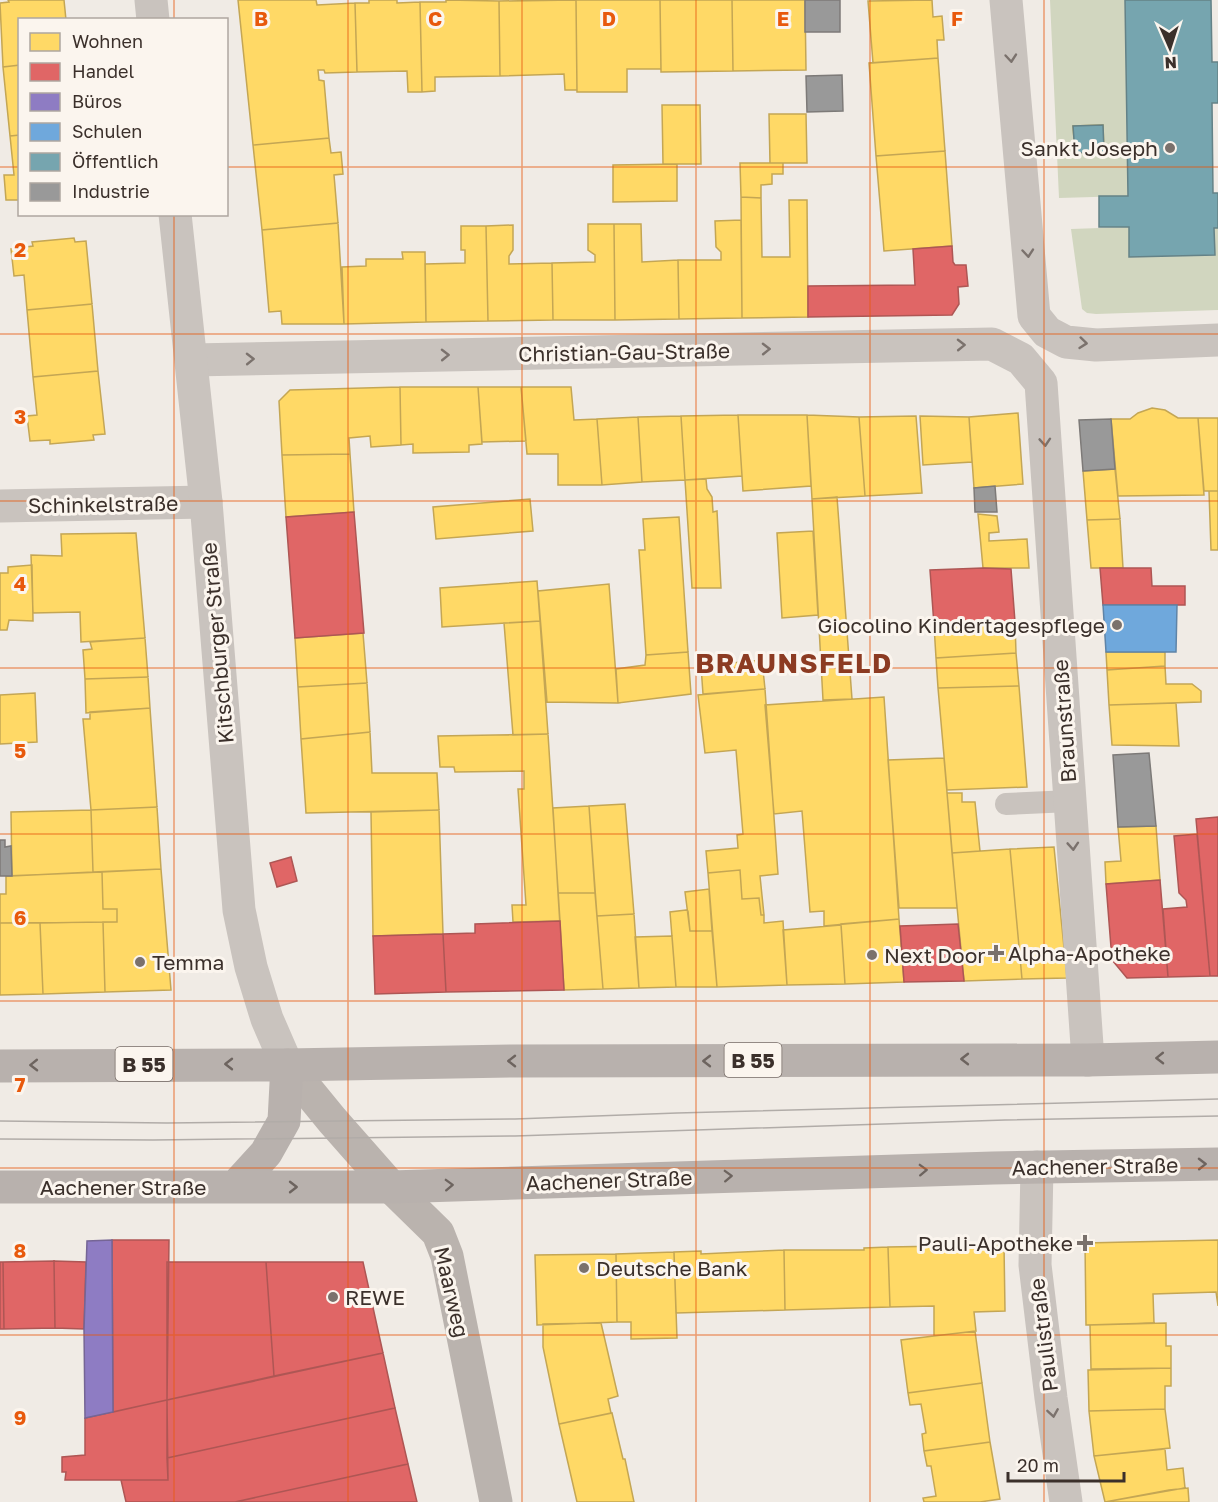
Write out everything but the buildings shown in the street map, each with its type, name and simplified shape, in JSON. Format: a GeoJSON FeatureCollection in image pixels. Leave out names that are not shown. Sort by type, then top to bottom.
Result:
{"type":"FeatureCollection","features":[{"type":"Feature","properties":{"kind":"main road","name":"B 55"},"geometry":{"type":"LineString","coordinates":[[0,1066],[287,1065],[512,1061],[1088,1060],[1218,1057]]}},
{"type":"Feature","properties":{"kind":"main road","name":"Maarweg"},"geometry":{"type":"LineString","coordinates":[[287,1065],[391,1187],[438,1233],[447,1256],[496,1502]]}},
{"type":"Feature","properties":{"kind":"main road"},"geometry":{"type":"LineString","coordinates":[[235,1187],[266,1153],[284,1121],[287,1065]]}},
{"type":"Feature","properties":{"kind":"main road","name":"Aachener Straße"},"geometry":{"type":"LineString","coordinates":[[0,1187],[391,1187],[1037,1167],[1218,1164]]}},
{"type":"Feature","properties":{"kind":"street"},"geometry":{"type":"LineString","coordinates":[[151,0],[153,18]]}},
{"type":"Feature","properties":{"kind":"street"},"geometry":{"type":"LineString","coordinates":[[1006,0],[1034,316],[1047,332],[1066,342],[1096,345],[1218,340]]}},
{"type":"Feature","properties":{"kind":"street","name":"Kitschburger Straße"},"geometry":{"type":"LineString","coordinates":[[175,216],[206,502],[239,910],[251,967],[267,1019],[287,1065]]}},
{"type":"Feature","properties":{"kind":"street","name":"Christian-Gau-Straße"},"geometry":{"type":"LineString","coordinates":[[192,360],[992,344],[1021,359],[1041,383]]}},
{"type":"Feature","properties":{"kind":"street","name":"Braunstraße"},"geometry":{"type":"LineString","coordinates":[[1041,383],[1088,1060]]}},
{"type":"Feature","properties":{"kind":"street","name":"Schinkelstraße"},"geometry":{"type":"LineString","coordinates":[[0,506],[206,502]]}},
{"type":"Feature","properties":{"kind":"street","name":"Paulistraße"},"geometry":{"type":"LineString","coordinates":[[1037,1167],[1035,1264],[1050,1398],[1066,1502]]}},
{"type":"Feature","properties":{"kind":"lane"},"geometry":{"type":"LineString","coordinates":[[1006,804],[1070,801]]}},
{"type":"Feature","properties":{"kind":"green space"},"geometry":{"type":"Polygon","coordinates":[[[1050,0],[1125,0],[1128,196],[1059,198],[1050,0]]]}},
{"type":"Feature","properties":{"kind":"green space"},"geometry":{"type":"Polygon","coordinates":[[[1129,227],[1130,257],[1214,255],[1214,228],[1218,228],[1218,310],[1096,314],[1087,313],[1082,309],[1071,229],[1129,227]]]}},
{"type":"Feature","properties":{"kind":"tram line"},"geometry":{"type":"LineString","coordinates":[[0,1121],[167,1123],[515,1119],[1218,1099]]}},
{"type":"Feature","properties":{"kind":"tram line"},"geometry":{"type":"LineString","coordinates":[[0,1139],[153,1140],[515,1136],[1005,1120],[1218,1116]]}},
{"type":"Feature","properties":{"kind":"place","name":"Sankt Joseph"},"geometry":{"type":"Point","coordinates":[1170,148]}},
{"type":"Feature","properties":{"kind":"place","name":"Giocolino Kindertagespflege"},"geometry":{"type":"Point","coordinates":[1117,625]}},
{"type":"Feature","properties":{"kind":"place","name":"Alpha-Apotheke"},"geometry":{"type":"Point","coordinates":[996,953]}},
{"type":"Feature","properties":{"kind":"place","name":"Next Door"},"geometry":{"type":"Point","coordinates":[872,955]}},
{"type":"Feature","properties":{"kind":"place","name":"Temma"},"geometry":{"type":"Point","coordinates":[140,962]}},
{"type":"Feature","properties":{"kind":"place","name":"Pauli-Apotheke"},"geometry":{"type":"Point","coordinates":[1085,1243]}},
{"type":"Feature","properties":{"kind":"place","name":"Deutsche Bank"},"geometry":{"type":"Point","coordinates":[584,1268]}},
{"type":"Feature","properties":{"kind":"place","name":"REWE"},"geometry":{"type":"Point","coordinates":[333,1297]}},
{"type":"Feature","properties":{"kind":"district","name":"BRAUNSFELD"},"geometry":{"type":"Point","coordinates":[794,663]}}]}
